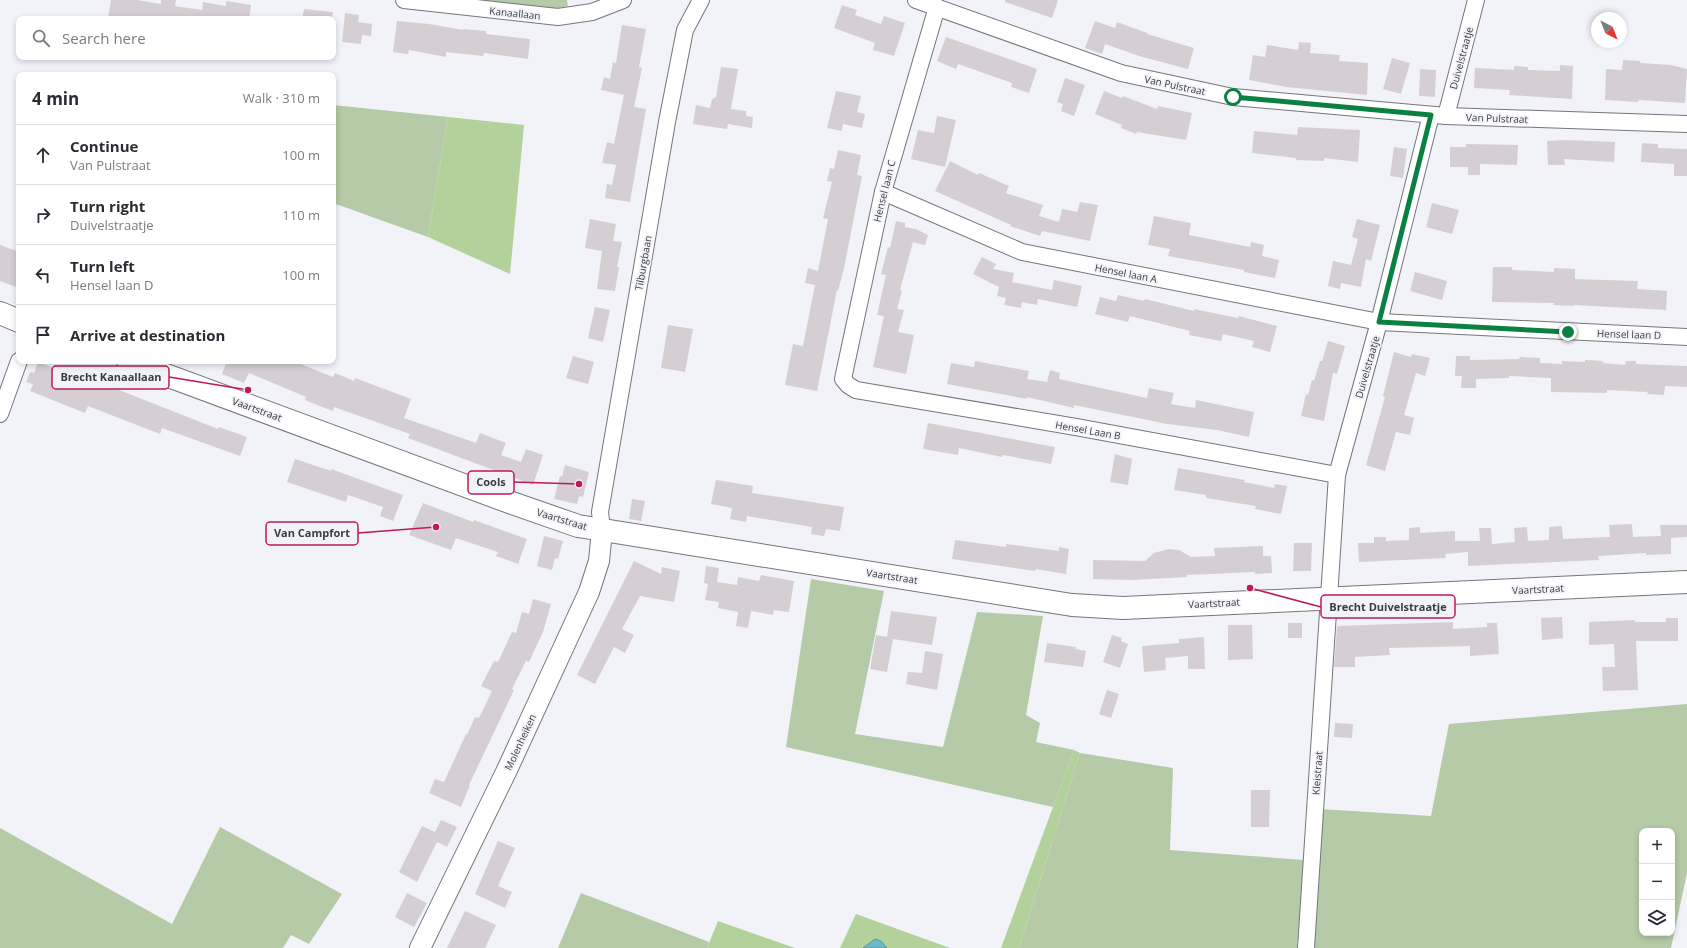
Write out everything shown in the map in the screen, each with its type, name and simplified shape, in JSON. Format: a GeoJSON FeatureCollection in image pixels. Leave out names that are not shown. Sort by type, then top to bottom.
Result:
{"type":"FeatureCollection","features":[{"type":"Feature","properties":{"kind":"main road"},"geometry":{"type":"LineString","coordinates":[[0,313],[16,319]]}},
{"type":"Feature","properties":{"kind":"main road","name":"Vaartstraat"},"geometry":{"type":"LineString","coordinates":[[136,364],[578,526],[1072,605],[1123,608],[1687,582]]}},
{"type":"Feature","properties":{"kind":"street","name":"Kanaallaan"},"geometry":{"type":"LineString","coordinates":[[404,0],[558,17],[592,12],[623,0]]}},
{"type":"Feature","properties":{"kind":"street","name":"Tilburgbaan"},"geometry":{"type":"LineString","coordinates":[[602,530],[600,512],[667,122],[685,30],[701,0]]}},
{"type":"Feature","properties":{"kind":"street","name":"Van Pulstraat"},"geometry":{"type":"LineString","coordinates":[[916,0],[1121,74],[1233,97],[1438,116],[1687,124]]}},
{"type":"Feature","properties":{"kind":"street","name":"Duivelstraatje"},"geometry":{"type":"LineString","coordinates":[[1328,598],[1337,475],[1438,116],[1476,0]]}},
{"type":"Feature","properties":{"kind":"street","name":"Hensel laan C"},"geometry":{"type":"LineString","coordinates":[[842,379],[883,192],[937,7]]}},
{"type":"Feature","properties":{"kind":"street","name":"Hensel laan A"},"geometry":{"type":"LineString","coordinates":[[883,192],[1022,252],[1379,322]]}},
{"type":"Feature","properties":{"kind":"street","name":"Hensel laan D"},"geometry":{"type":"LineString","coordinates":[[1379,322],[1687,337]]}},
{"type":"Feature","properties":{"kind":"street"},"geometry":{"type":"LineString","coordinates":[[0,414],[18,364]]}},
{"type":"Feature","properties":{"kind":"street","name":"Hensel Laan B"},"geometry":{"type":"LineString","coordinates":[[842,379],[856,390],[1076,427],[1337,475]]}},
{"type":"Feature","properties":{"kind":"street","name":"Molenheiken"},"geometry":{"type":"LineString","coordinates":[[420,948],[506,772],[589,592],[599,561],[602,530]]}},
{"type":"Feature","properties":{"kind":"street","name":"Kleistraat"},"geometry":{"type":"LineString","coordinates":[[1306,948],[1328,598]]}},
{"type":"Feature","properties":{"kind":"green space"},"geometry":{"type":"Polygon","coordinates":[[[466,0],[567,0],[568,6],[543,11],[466,0]]]}},
{"type":"Feature","properties":{"kind":"green space"},"geometry":{"type":"Polygon","coordinates":[[[336,105],[448,117],[428,237],[336,204],[336,105]]]}},
{"type":"Feature","properties":{"kind":"green space"},"geometry":{"type":"Polygon","coordinates":[[[448,117],[524,125],[510,274],[428,237],[448,117]]]}},
{"type":"Feature","properties":{"kind":"green space"},"geometry":{"type":"Polygon","coordinates":[[[811,579],[884,591],[855,734],[943,747],[977,612],[1043,616],[1026,715],[1040,723],[1036,742],[1074,750],[1053,807],[786,747],[811,579]]]}},
{"type":"Feature","properties":{"kind":"green space"},"geometry":{"type":"Polygon","coordinates":[[[1687,704],[1687,873],[1675,929],[1675,828],[1639,828],[1639,936],[1674,936],[1671,948],[1312,948],[1320,809],[1431,816],[1449,724],[1687,704]]]}},
{"type":"Feature","properties":{"kind":"green space"},"geometry":{"type":"Polygon","coordinates":[[[1074,750],[1080,753],[1019,948],[1001,948],[1074,750]]]}},
{"type":"Feature","properties":{"kind":"green space"},"geometry":{"type":"Polygon","coordinates":[[[1080,753],[1173,768],[1170,850],[1304,860],[1297,948],[1019,948],[1080,753]]]}},
{"type":"Feature","properties":{"kind":"green space"},"geometry":{"type":"Polygon","coordinates":[[[220,827],[342,894],[309,944],[291,935],[283,948],[0,948],[0,828],[172,924],[220,827]]]}},
{"type":"Feature","properties":{"kind":"green space"},"geometry":{"type":"Polygon","coordinates":[[[581,893],[709,942],[707,948],[558,948],[581,893]]]}},
{"type":"Feature","properties":{"kind":"green space"},"geometry":{"type":"Polygon","coordinates":[[[856,914],[950,948],[840,948],[856,914]]]}},
{"type":"Feature","properties":{"kind":"green space"},"geometry":{"type":"Polygon","coordinates":[[[718,921],[795,948],[707,948],[718,921]]]}},
{"type":"Feature","properties":{"kind":"water"},"geometry":{"type":"Polygon","coordinates":[[[875,939],[881,941],[887,948],[863,948],[875,939]]]}},
{"type":"Feature","properties":{"kind":"building"},"geometry":{"type":"Polygon","coordinates":[[[111,0],[137,0],[161,4],[161,0],[176,0],[175,6],[202,10],[203,2],[226,6],[226,1],[251,5],[249,16],[108,16],[111,0]]]}},
{"type":"Feature","properties":{"kind":"building"},"geometry":{"type":"Polygon","coordinates":[[[1005,0],[1058,0],[1052,18],[1005,2],[1005,0]]]}},
{"type":"Feature","properties":{"kind":"building"},"geometry":{"type":"Polygon","coordinates":[[[842,5],[857,10],[855,15],[881,24],[884,16],[905,23],[894,56],[873,50],[875,43],[834,28],[842,5]]]}},
{"type":"Feature","properties":{"kind":"building"},"geometry":{"type":"Polygon","coordinates":[[[304,9],[333,12],[332,16],[303,16],[304,9]]]}},
{"type":"Feature","properties":{"kind":"building"},"geometry":{"type":"Polygon","coordinates":[[[345,13],[359,15],[358,22],[372,24],[371,36],[362,35],[361,44],[342,42],[345,13]]]}},
{"type":"Feature","properties":{"kind":"building"},"geometry":{"type":"Polygon","coordinates":[[[397,21],[429,24],[463,30],[486,31],[486,34],[530,39],[528,59],[484,53],[483,56],[446,52],[446,57],[409,50],[408,54],[393,52],[397,21]]]}},
{"type":"Feature","properties":{"kind":"building"},"geometry":{"type":"Polygon","coordinates":[[[1095,21],[1115,28],[1117,22],[1147,34],[1194,48],[1188,69],[1139,56],[1105,44],[1102,54],[1085,48],[1095,21]]]}},
{"type":"Feature","properties":{"kind":"building"},"geometry":{"type":"Polygon","coordinates":[[[622,25],[646,29],[639,67],[642,68],[634,107],[646,109],[630,202],[605,198],[607,184],[612,185],[616,165],[602,163],[607,142],[614,144],[624,95],[601,90],[604,77],[610,79],[613,62],[616,63],[622,25]]]}},
{"type":"Feature","properties":{"kind":"building"},"geometry":{"type":"Polygon","coordinates":[[[946,37],[1037,69],[1029,93],[1011,87],[1012,83],[958,64],[956,69],[937,61],[946,37]]]}},
{"type":"Feature","properties":{"kind":"building"},"geometry":{"type":"Polygon","coordinates":[[[1299,42],[1311,43],[1310,53],[1340,55],[1339,61],[1368,63],[1367,95],[1286,87],[1249,80],[1253,55],[1265,57],[1267,45],[1298,50],[1299,42]]]}},
{"type":"Feature","properties":{"kind":"building"},"geometry":{"type":"Polygon","coordinates":[[[1392,58],[1410,63],[1401,94],[1383,89],[1392,58]]]}},
{"type":"Feature","properties":{"kind":"building"},"geometry":{"type":"Polygon","coordinates":[[[1623,60],[1640,61],[1640,63],[1671,65],[1687,69],[1685,103],[1639,100],[1638,102],[1605,100],[1606,69],[1622,70],[1623,60]]]}},
{"type":"Feature","properties":{"kind":"building"},"geometry":{"type":"Polygon","coordinates":[[[1560,65],[1573,66],[1572,99],[1509,95],[1510,90],[1474,88],[1475,68],[1514,70],[1514,66],[1528,67],[1528,70],[1560,71],[1560,65]]]}},
{"type":"Feature","properties":{"kind":"building"},"geometry":{"type":"Polygon","coordinates":[[[721,67],[738,69],[731,109],[746,111],[746,116],[753,117],[752,128],[728,124],[727,129],[693,124],[696,105],[710,108],[712,99],[716,97],[721,67]]]}},
{"type":"Feature","properties":{"kind":"building"},"geometry":{"type":"Polygon","coordinates":[[[1420,69],[1436,70],[1435,97],[1419,96],[1420,69]]]}},
{"type":"Feature","properties":{"kind":"building"},"geometry":{"type":"Polygon","coordinates":[[[1065,78],[1085,85],[1074,116],[1061,111],[1063,104],[1057,102],[1065,78]]]}},
{"type":"Feature","properties":{"kind":"building"},"geometry":{"type":"Polygon","coordinates":[[[836,91],[861,96],[857,112],[865,114],[862,128],[843,124],[842,131],[827,128],[836,91]]]}},
{"type":"Feature","properties":{"kind":"building"},"geometry":{"type":"Polygon","coordinates":[[[1104,91],[1122,98],[1123,96],[1157,109],[1158,106],[1192,113],[1186,140],[1137,132],[1136,134],[1121,128],[1122,125],[1095,114],[1104,91]]]}},
{"type":"Feature","properties":{"kind":"building"},"geometry":{"type":"Polygon","coordinates":[[[937,116],[956,120],[945,167],[911,159],[918,130],[934,133],[937,116]]]}},
{"type":"Feature","properties":{"kind":"building"},"geometry":{"type":"Polygon","coordinates":[[[1298,127],[1360,130],[1358,162],[1324,158],[1324,161],[1296,160],[1296,158],[1252,153],[1254,131],[1297,135],[1298,127]]]}},
{"type":"Feature","properties":{"kind":"building"},"geometry":{"type":"Polygon","coordinates":[[[1567,140],[1615,142],[1614,162],[1564,159],[1565,165],[1548,165],[1547,141],[1567,140]]]}},
{"type":"Feature","properties":{"kind":"building"},"geometry":{"type":"Polygon","coordinates":[[[1642,143],[1658,144],[1658,148],[1687,149],[1687,176],[1674,176],[1674,164],[1641,162],[1642,143]]]}},
{"type":"Feature","properties":{"kind":"building"},"geometry":{"type":"Polygon","coordinates":[[[1466,144],[1518,145],[1517,165],[1480,164],[1480,175],[1468,175],[1468,167],[1450,167],[1450,147],[1466,147],[1466,144]]]}},
{"type":"Feature","properties":{"kind":"building"},"geometry":{"type":"Polygon","coordinates":[[[1394,147],[1407,149],[1403,178],[1390,176],[1394,147]]]}},
{"type":"Feature","properties":{"kind":"building"},"geometry":{"type":"Polygon","coordinates":[[[838,150],[861,155],[857,175],[862,176],[844,268],[838,291],[837,290],[817,391],[785,385],[793,344],[803,346],[815,285],[805,283],[808,268],[818,271],[828,219],[823,218],[832,182],[827,181],[830,168],[834,169],[838,150]]]}},
{"type":"Feature","properties":{"kind":"building"},"geometry":{"type":"Polygon","coordinates":[[[950,161],[978,175],[979,173],[1009,186],[1006,193],[1043,205],[1039,216],[1059,222],[1062,209],[1077,212],[1080,202],[1098,205],[1090,241],[1042,231],[1040,236],[1010,226],[1011,225],[935,191],[950,161]]]}},
{"type":"Feature","properties":{"kind":"building"},"geometry":{"type":"Polygon","coordinates":[[[1432,203],[1459,210],[1452,234],[1426,227],[1432,203]]]}},
{"type":"Feature","properties":{"kind":"building"},"geometry":{"type":"Polygon","coordinates":[[[1154,216],[1191,223],[1189,235],[1250,247],[1251,242],[1264,245],[1262,256],[1279,260],[1275,278],[1244,272],[1244,270],[1168,256],[1170,249],[1148,245],[1154,216]]]}},
{"type":"Feature","properties":{"kind":"building"},"geometry":{"type":"Polygon","coordinates":[[[590,219],[616,224],[613,241],[622,242],[617,267],[619,267],[615,291],[597,289],[602,251],[585,248],[590,219]]]}},
{"type":"Feature","properties":{"kind":"building"},"geometry":{"type":"Polygon","coordinates":[[[1357,219],[1380,225],[1371,261],[1366,259],[1361,287],[1341,283],[1340,289],[1328,286],[1333,261],[1351,265],[1358,239],[1352,237],[1357,219]]]}},
{"type":"Feature","properties":{"kind":"building"},"geometry":{"type":"Polygon","coordinates":[[[896,221],[905,223],[905,227],[916,229],[928,235],[925,245],[913,242],[900,290],[902,291],[897,309],[904,310],[898,332],[914,335],[906,374],[873,367],[884,316],[877,315],[886,275],[881,274],[888,247],[890,248],[896,221]]]}},
{"type":"Feature","properties":{"kind":"building"},"geometry":{"type":"Polygon","coordinates":[[[0,245],[16,251],[16,287],[0,281],[0,245]]]}},
{"type":"Feature","properties":{"kind":"building"},"geometry":{"type":"Polygon","coordinates":[[[982,257],[996,264],[993,269],[1014,273],[1012,282],[1052,290],[1054,280],[1082,286],[1077,307],[1038,299],[1037,305],[1022,302],[1021,308],[1004,305],[1006,298],[997,296],[999,287],[973,274],[982,257]]]}},
{"type":"Feature","properties":{"kind":"building"},"geometry":{"type":"Polygon","coordinates":[[[1493,267],[1512,267],[1512,270],[1554,272],[1554,268],[1575,269],[1575,279],[1638,281],[1637,289],[1667,291],[1666,310],[1553,305],[1554,303],[1492,302],[1493,267]]]}},
{"type":"Feature","properties":{"kind":"building"},"geometry":{"type":"Polygon","coordinates":[[[1415,272],[1447,281],[1442,300],[1410,291],[1415,272]]]}},
{"type":"Feature","properties":{"kind":"building"},"geometry":{"type":"Polygon","coordinates":[[[1118,295],[1144,301],[1145,299],[1194,311],[1194,309],[1238,318],[1239,316],[1277,326],[1270,352],[1252,347],[1254,341],[1223,334],[1221,341],[1189,335],[1190,331],[1130,316],[1128,322],[1095,314],[1100,297],[1116,301],[1118,295]]]}},
{"type":"Feature","properties":{"kind":"building"},"geometry":{"type":"Polygon","coordinates":[[[595,307],[610,310],[603,342],[588,338],[595,307]]]}},
{"type":"Feature","properties":{"kind":"building"},"geometry":{"type":"Polygon","coordinates":[[[668,325],[693,329],[685,372],[661,368],[668,325]]]}},
{"type":"Feature","properties":{"kind":"building"},"geometry":{"type":"Polygon","coordinates":[[[1328,341],[1345,346],[1337,374],[1333,373],[1324,421],[1301,416],[1306,394],[1308,395],[1312,380],[1314,381],[1328,341]]]}},
{"type":"Feature","properties":{"kind":"building"},"geometry":{"type":"Polygon","coordinates":[[[1394,352],[1411,357],[1412,354],[1430,358],[1425,376],[1416,373],[1404,415],[1414,418],[1410,435],[1396,432],[1385,471],[1366,465],[1385,397],[1383,396],[1394,352]]]}},
{"type":"Feature","properties":{"kind":"building"},"geometry":{"type":"Polygon","coordinates":[[[573,356],[594,362],[588,384],[566,378],[573,356]]]}},
{"type":"Feature","properties":{"kind":"building"},"geometry":{"type":"Polygon","coordinates":[[[1456,356],[1470,356],[1470,360],[1519,359],[1520,357],[1540,358],[1540,363],[1562,364],[1562,361],[1585,362],[1585,360],[1603,361],[1603,363],[1625,365],[1626,361],[1636,361],[1636,364],[1687,366],[1687,387],[1665,386],[1664,395],[1647,394],[1648,392],[1607,390],[1607,393],[1551,392],[1551,378],[1509,376],[1509,378],[1476,379],[1476,388],[1461,388],[1462,376],[1455,376],[1456,356]]]}},
{"type":"Feature","properties":{"kind":"building"},"geometry":{"type":"Polygon","coordinates":[[[975,361],[1029,371],[1027,379],[1047,382],[1050,370],[1060,373],[1059,379],[1147,398],[1149,388],[1174,393],[1171,404],[1195,408],[1196,400],[1254,412],[1249,437],[1217,430],[1167,424],[1074,405],[1074,408],[1027,397],[1027,399],[947,384],[951,363],[974,367],[975,361]]]}},
{"type":"Feature","properties":{"kind":"building"},"geometry":{"type":"Polygon","coordinates":[[[37,364],[43,364],[70,374],[71,371],[218,429],[219,427],[247,437],[240,456],[162,428],[160,434],[88,406],[85,413],[30,391],[33,384],[26,382],[30,372],[34,373],[37,364]]]}},
{"type":"Feature","properties":{"kind":"building"},"geometry":{"type":"Polygon","coordinates":[[[226,364],[300,364],[333,377],[335,373],[354,381],[355,378],[411,399],[404,418],[476,443],[480,433],[506,443],[501,455],[521,462],[526,449],[543,455],[533,485],[408,438],[410,434],[334,407],[333,411],[317,405],[305,400],[306,397],[249,373],[244,383],[222,374],[226,364]]]}},
{"type":"Feature","properties":{"kind":"building"},"geometry":{"type":"Polygon","coordinates":[[[928,423],[1055,447],[1051,464],[1003,455],[1002,457],[959,448],[958,455],[923,449],[928,423]]]}},
{"type":"Feature","properties":{"kind":"building"},"geometry":{"type":"Polygon","coordinates":[[[1115,454],[1132,459],[1128,485],[1110,482],[1115,454]]]}},
{"type":"Feature","properties":{"kind":"building"},"geometry":{"type":"Polygon","coordinates":[[[295,459],[331,471],[331,469],[403,495],[393,521],[380,516],[383,507],[348,495],[346,502],[287,482],[295,459]]]}},
{"type":"Feature","properties":{"kind":"building"},"geometry":{"type":"Polygon","coordinates":[[[565,465],[589,472],[583,497],[579,496],[577,504],[554,499],[560,476],[562,477],[565,465]]]}},
{"type":"Feature","properties":{"kind":"building"},"geometry":{"type":"Polygon","coordinates":[[[1178,468],[1245,480],[1244,482],[1274,488],[1275,484],[1287,486],[1281,514],[1255,509],[1256,506],[1206,498],[1206,495],[1174,490],[1178,468]]]}},
{"type":"Feature","properties":{"kind":"building"},"geometry":{"type":"Polygon","coordinates":[[[716,480],[753,486],[752,493],[844,507],[840,531],[826,529],[824,536],[811,534],[812,527],[747,516],[746,522],[730,519],[732,508],[711,504],[716,480]]]}},
{"type":"Feature","properties":{"kind":"building"},"geometry":{"type":"Polygon","coordinates":[[[632,499],[645,501],[641,521],[629,519],[632,499]]]}},
{"type":"Feature","properties":{"kind":"building"},"geometry":{"type":"Polygon","coordinates":[[[423,503],[473,522],[474,520],[527,539],[518,564],[496,556],[498,552],[456,538],[451,550],[409,535],[423,503]]]}},
{"type":"Feature","properties":{"kind":"building"},"geometry":{"type":"Polygon","coordinates":[[[1632,524],[1633,537],[1661,536],[1660,525],[1687,525],[1687,537],[1671,538],[1671,554],[1646,555],[1646,553],[1598,556],[1599,560],[1468,566],[1468,552],[1445,554],[1446,558],[1359,562],[1358,543],[1374,543],[1374,537],[1386,537],[1386,541],[1409,540],[1409,528],[1420,527],[1420,533],[1455,531],[1455,541],[1480,541],[1479,528],[1491,528],[1492,544],[1515,542],[1514,528],[1527,527],[1528,541],[1549,540],[1549,527],[1562,526],[1563,539],[1610,537],[1609,525],[1632,524]]]}},
{"type":"Feature","properties":{"kind":"building"},"geometry":{"type":"Polygon","coordinates":[[[544,536],[563,541],[558,559],[555,558],[552,570],[537,566],[544,536]]]}},
{"type":"Feature","properties":{"kind":"building"},"geometry":{"type":"Polygon","coordinates":[[[955,540],[1006,547],[1006,544],[1059,551],[1059,547],[1069,549],[1066,574],[952,559],[955,540]]]}},
{"type":"Feature","properties":{"kind":"building"},"geometry":{"type":"Polygon","coordinates":[[[1294,543],[1312,543],[1311,571],[1293,571],[1294,543]]]}},
{"type":"Feature","properties":{"kind":"building"},"geometry":{"type":"Polygon","coordinates":[[[1263,546],[1263,556],[1271,556],[1272,573],[1255,574],[1255,572],[1187,575],[1187,577],[1131,580],[1093,579],[1093,560],[1145,561],[1154,553],[1169,549],[1179,550],[1191,557],[1215,556],[1214,548],[1263,546]]]}},
{"type":"Feature","properties":{"kind":"building"},"geometry":{"type":"Polygon","coordinates":[[[634,561],[661,574],[662,567],[680,571],[674,602],[640,596],[622,629],[634,635],[625,653],[614,647],[595,684],[577,675],[634,561]]]}},
{"type":"Feature","properties":{"kind":"building"},"geometry":{"type":"Polygon","coordinates":[[[706,566],[719,568],[717,582],[737,585],[738,577],[759,581],[761,575],[794,581],[789,612],[774,610],[773,615],[751,611],[748,628],[736,626],[738,612],[718,608],[719,602],[705,600],[708,584],[704,583],[706,566]]]}},
{"type":"Feature","properties":{"kind":"building"},"geometry":{"type":"Polygon","coordinates":[[[533,599],[551,604],[543,632],[529,662],[526,661],[512,689],[514,690],[469,785],[461,807],[429,793],[435,779],[444,782],[475,717],[479,718],[492,691],[481,686],[494,661],[498,662],[512,632],[516,633],[522,612],[529,614],[533,599]]]}},
{"type":"Feature","properties":{"kind":"building"},"geometry":{"type":"Polygon","coordinates":[[[891,611],[937,617],[932,645],[893,639],[887,672],[870,669],[876,635],[887,637],[891,611]]]}},
{"type":"Feature","properties":{"kind":"building"},"geometry":{"type":"Polygon","coordinates":[[[1562,617],[1563,638],[1542,640],[1541,618],[1562,617]]]}},
{"type":"Feature","properties":{"kind":"building"},"geometry":{"type":"Polygon","coordinates":[[[1666,618],[1678,618],[1678,641],[1636,641],[1638,690],[1603,691],[1602,667],[1615,667],[1614,644],[1589,645],[1589,622],[1635,620],[1635,622],[1666,622],[1666,618]]]}},
{"type":"Feature","properties":{"kind":"building"},"geometry":{"type":"Polygon","coordinates":[[[1453,622],[1453,629],[1487,627],[1487,623],[1497,623],[1499,654],[1470,656],[1470,646],[1389,648],[1390,655],[1355,657],[1355,667],[1334,667],[1337,626],[1453,622]]]}},
{"type":"Feature","properties":{"kind":"building"},"geometry":{"type":"Polygon","coordinates":[[[1288,623],[1302,623],[1302,638],[1288,638],[1288,623]]]}},
{"type":"Feature","properties":{"kind":"building"},"geometry":{"type":"Polygon","coordinates":[[[1228,625],[1252,625],[1253,659],[1228,660],[1228,625]]]}},
{"type":"Feature","properties":{"kind":"building"},"geometry":{"type":"Polygon","coordinates":[[[1112,635],[1122,638],[1121,641],[1128,644],[1120,668],[1103,662],[1112,635]]]}},
{"type":"Feature","properties":{"kind":"building"},"geometry":{"type":"Polygon","coordinates":[[[1204,637],[1205,669],[1188,669],[1188,656],[1165,658],[1166,670],[1144,672],[1142,646],[1179,643],[1179,639],[1204,637]]]}},
{"type":"Feature","properties":{"kind":"building"},"geometry":{"type":"Polygon","coordinates":[[[1047,643],[1076,647],[1076,649],[1086,651],[1083,667],[1044,662],[1047,643]]]}},
{"type":"Feature","properties":{"kind":"building"},"geometry":{"type":"Polygon","coordinates":[[[925,651],[943,654],[937,690],[906,684],[908,672],[922,673],[925,651]]]}},
{"type":"Feature","properties":{"kind":"building"},"geometry":{"type":"Polygon","coordinates":[[[1107,690],[1119,694],[1111,718],[1099,714],[1107,690]]]}},
{"type":"Feature","properties":{"kind":"building"},"geometry":{"type":"Polygon","coordinates":[[[1335,723],[1353,724],[1352,738],[1334,737],[1335,723]]]}},
{"type":"Feature","properties":{"kind":"building"},"geometry":{"type":"Polygon","coordinates":[[[1251,790],[1270,790],[1269,827],[1251,827],[1251,790]]]}},
{"type":"Feature","properties":{"kind":"building"},"geometry":{"type":"Polygon","coordinates":[[[441,820],[457,827],[447,847],[437,842],[417,882],[399,872],[422,826],[435,832],[441,820]]]}},
{"type":"Feature","properties":{"kind":"building"},"geometry":{"type":"Polygon","coordinates":[[[498,841],[515,848],[498,886],[512,892],[505,908],[475,894],[498,841]]]}},
{"type":"Feature","properties":{"kind":"building"},"geometry":{"type":"Polygon","coordinates":[[[407,893],[427,903],[414,927],[395,917],[407,893]]]}},
{"type":"Feature","properties":{"kind":"building"},"geometry":{"type":"Polygon","coordinates":[[[465,911],[496,925],[485,948],[447,948],[465,911]]]}},
{"type":"Feature","properties":{"kind":"place","name":"Brecht Kanaallaan"},"geometry":{"type":"Point","coordinates":[248,390]}},
{"type":"Feature","properties":{"kind":"place","name":"Cools"},"geometry":{"type":"Point","coordinates":[579,484]}},
{"type":"Feature","properties":{"kind":"place","name":"Van Campfort"},"geometry":{"type":"Point","coordinates":[436,527]}},
{"type":"Feature","properties":{"kind":"place","name":"Brecht Duivelstraatje"},"geometry":{"type":"Point","coordinates":[1250,588]}},
{"type":"Feature","properties":{"kind":"route"},"geometry":{"type":"LineString","coordinates":[[1233,97],[1431,115],[1379,322],[1568,332]]}}]}
